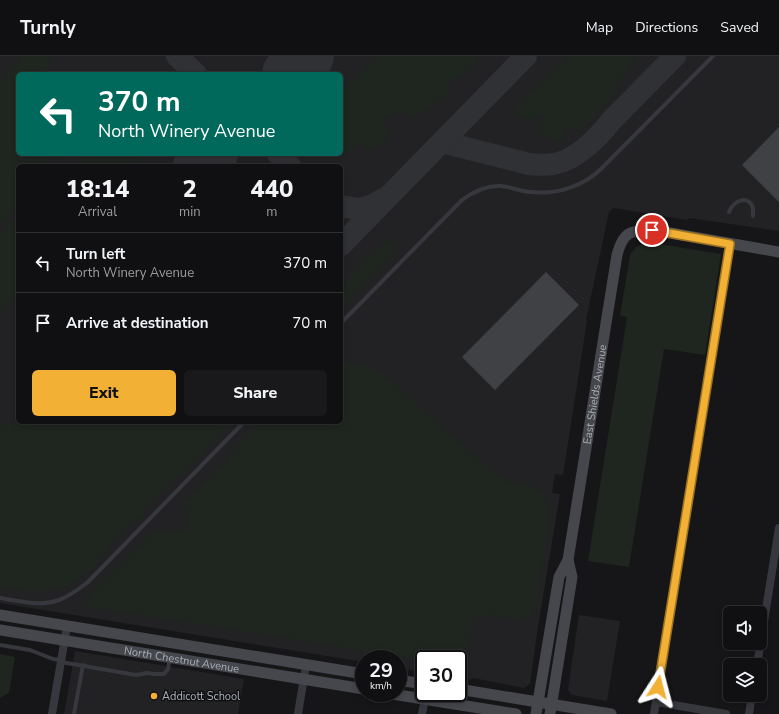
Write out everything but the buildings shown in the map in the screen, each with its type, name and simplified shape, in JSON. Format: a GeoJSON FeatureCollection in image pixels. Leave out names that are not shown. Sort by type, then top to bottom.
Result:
{"type":"FeatureCollection","features":[{"type":"Feature","properties":{"kind":"main road","name":"East Shields Avenue"},"geometry":{"type":"LineString","coordinates":[[536,714],[559,577],[568,560],[617,255],[622,240],[630,233],[641,230],[652,230],[730,244]]}},
{"type":"Feature","properties":{"kind":"main road"},"geometry":{"type":"LineString","coordinates":[[730,244],[779,252]]}},
{"type":"Feature","properties":{"kind":"main road","name":"East Shields Avenue"},"geometry":{"type":"LineString","coordinates":[[551,709],[572,577],[568,560]]}},
{"type":"Feature","properties":{"kind":"main road","name":"North Chestnut Avenue"},"geometry":{"type":"LineString","coordinates":[[0,615],[355,672]]}},
{"type":"Feature","properties":{"kind":"main road","name":"North Chestnut Avenue"},"geometry":{"type":"LineString","coordinates":[[0,630],[355,688]]}},
{"type":"Feature","properties":{"kind":"main road"},"geometry":{"type":"LineString","coordinates":[[467,690],[538,702],[551,709],[611,714]]}},
{"type":"Feature","properties":{"kind":"main road"},"geometry":{"type":"LineString","coordinates":[[448,702],[483,711],[516,714]]}},
{"type":"Feature","properties":{"kind":"street"},"geometry":{"type":"LineString","coordinates":[[654,714],[730,244]]}},
{"type":"Feature","properties":{"kind":"street"},"geometry":{"type":"LineString","coordinates":[[758,658],[779,528]]}},
{"type":"Feature","properties":{"kind":"street"},"geometry":{"type":"LineString","coordinates":[[52,714],[67,626]]}},
{"type":"Feature","properties":{"kind":"street"},"geometry":{"type":"LineString","coordinates":[[298,714],[306,664]]}},
{"type":"Feature","properties":{"kind":"street"},"geometry":{"type":"LineString","coordinates":[[422,714],[424,702]]}},
{"type":"Feature","properties":{"kind":"street"},"geometry":{"type":"LineString","coordinates":[[656,702],[726,714]]}},
{"type":"Feature","properties":{"kind":"street"},"geometry":{"type":"LineString","coordinates":[[749,714],[751,702]]}},
{"type":"Feature","properties":{"kind":"lane"},"geometry":{"type":"LineString","coordinates":[[343,321],[462,200],[473,192],[488,186],[502,186],[532,192],[548,192],[563,190],[586,181],[594,176],[713,56]]}},
{"type":"Feature","properties":{"kind":"lane"},"geometry":{"type":"LineString","coordinates":[[729,212],[733,205],[738,201],[744,200],[750,204],[753,210],[753,216]]}},
{"type":"Feature","properties":{"kind":"lane"},"geometry":{"type":"LineString","coordinates":[[0,598],[35,603],[50,602],[59,600],[88,582],[242,424]]}},
{"type":"Feature","properties":{"kind":"lane"},"geometry":{"type":"LineString","coordinates":[[0,645],[30,650],[62,661],[136,674],[164,674],[168,669],[170,658]]}},
{"type":"Feature","properties":{"kind":"lane"},"geometry":{"type":"LineString","coordinates":[[74,714],[83,665]]}},
{"type":"Feature","properties":{"kind":"shaded area"},"geometry":{"type":"Polygon","coordinates":[[[0,56],[779,56],[779,231],[689,218],[687,220],[614,208],[609,212],[586,320],[563,475],[555,474],[552,493],[560,494],[530,684],[524,688],[473,678],[470,680],[467,680],[467,650],[415,650],[415,671],[407,669],[407,650],[355,650],[355,661],[0,603],[0,56]]]}},
{"type":"Feature","properties":{"kind":"shaded area"},"geometry":{"type":"Polygon","coordinates":[[[23,56],[52,56],[46,72],[16,72],[16,156],[56,156],[49,164],[16,164],[16,210],[0,226],[0,80],[23,56]]]}},
{"type":"Feature","properties":{"kind":"shaded area"},"geometry":{"type":"Polygon","coordinates":[[[378,56],[482,56],[475,57],[478,62],[467,72],[448,84],[449,92],[431,108],[412,118],[402,111],[385,119],[387,131],[391,136],[379,145],[365,150],[362,141],[348,152],[343,151],[343,90],[378,56]]]}},
{"type":"Feature","properties":{"kind":"shaded area"},"geometry":{"type":"Polygon","coordinates":[[[568,56],[639,56],[619,80],[614,95],[580,130],[562,127],[562,132],[566,137],[561,141],[540,133],[538,126],[545,120],[543,115],[526,120],[515,114],[516,108],[568,56]]]}},
{"type":"Feature","properties":{"kind":"shaded area"},"geometry":{"type":"Polygon","coordinates":[[[78,156],[141,156],[134,164],[72,164],[78,156]]]}},
{"type":"Feature","properties":{"kind":"shaded area"},"geometry":{"type":"Polygon","coordinates":[[[16,216],[16,297],[0,313],[0,233],[16,216]]]}},
{"type":"Feature","properties":{"kind":"shaded area"},"geometry":{"type":"Polygon","coordinates":[[[390,240],[394,243],[394,256],[343,307],[343,285],[370,254],[390,240]]]}},
{"type":"Feature","properties":{"kind":"shaded area"},"geometry":{"type":"Polygon","coordinates":[[[647,242],[721,254],[705,355],[664,349],[629,567],[588,561],[627,317],[620,316],[630,255],[636,247],[647,242]]]}},
{"type":"Feature","properties":{"kind":"shaded area"},"geometry":{"type":"Polygon","coordinates":[[[343,361],[365,365],[382,373],[494,472],[508,482],[529,484],[541,491],[547,499],[550,510],[547,538],[534,611],[524,619],[490,615],[476,617],[472,624],[471,638],[467,651],[415,650],[415,659],[407,657],[407,650],[361,650],[89,607],[85,603],[90,594],[150,535],[162,529],[173,532],[183,530],[188,522],[189,511],[181,506],[230,456],[238,444],[258,424],[343,424],[343,361]]]}},
{"type":"Feature","properties":{"kind":"shaded area"},"geometry":{"type":"Polygon","coordinates":[[[16,421],[16,424],[231,424],[185,473],[176,478],[144,509],[144,515],[142,518],[136,520],[113,543],[98,562],[84,576],[68,586],[51,591],[27,591],[0,587],[0,430],[4,425],[16,421]]]}},
{"type":"Feature","properties":{"kind":"shaded area"},"geometry":{"type":"Polygon","coordinates":[[[579,615],[620,621],[607,701],[572,695],[568,689],[579,615]]]}},
{"type":"Feature","properties":{"kind":"shaded area","name":"Addicott School"},"geometry":{"type":"Polygon","coordinates":[[[75,651],[244,679],[238,714],[64,714],[75,651]]]}},
{"type":"Feature","properties":{"kind":"shaded area"},"geometry":{"type":"Polygon","coordinates":[[[0,654],[15,657],[9,693],[0,698],[0,654]]]}},
{"type":"Feature","properties":{"kind":"taxiway"},"geometry":{"type":"LineString","coordinates":[[177,56],[194,72]]}},
{"type":"Feature","properties":{"kind":"taxiway"},"geometry":{"type":"LineString","coordinates":[[343,243],[526,56]]}},
{"type":"Feature","properties":{"kind":"taxiway"},"geometry":{"type":"LineString","coordinates":[[442,142],[529,164],[548,165],[562,162],[578,153],[593,141],[675,56]]}},
{"type":"Feature","properties":{"kind":"taxiway"},"geometry":{"type":"LineString","coordinates":[[280,156],[288,164]]}},
{"type":"Feature","properties":{"kind":"taxiway"},"geometry":{"type":"LineString","coordinates":[[343,206],[363,208],[383,199]]}},
{"type":"Feature","properties":{"kind":"runway"},"geometry":{"type":"LineString","coordinates":[[291,72],[307,56]]}},
{"type":"Feature","properties":{"kind":"runway"},"geometry":{"type":"LineString","coordinates":[[202,164],[209,156]]}},
{"type":"Feature","properties":{"kind":"place","name":"Addicott School"},"geometry":{"type":"Point","coordinates":[154,696]}},
{"type":"Feature","properties":{"kind":"route"},"geometry":{"type":"LineString","coordinates":[[652,230],[730,244],[658,687]]}}]}
